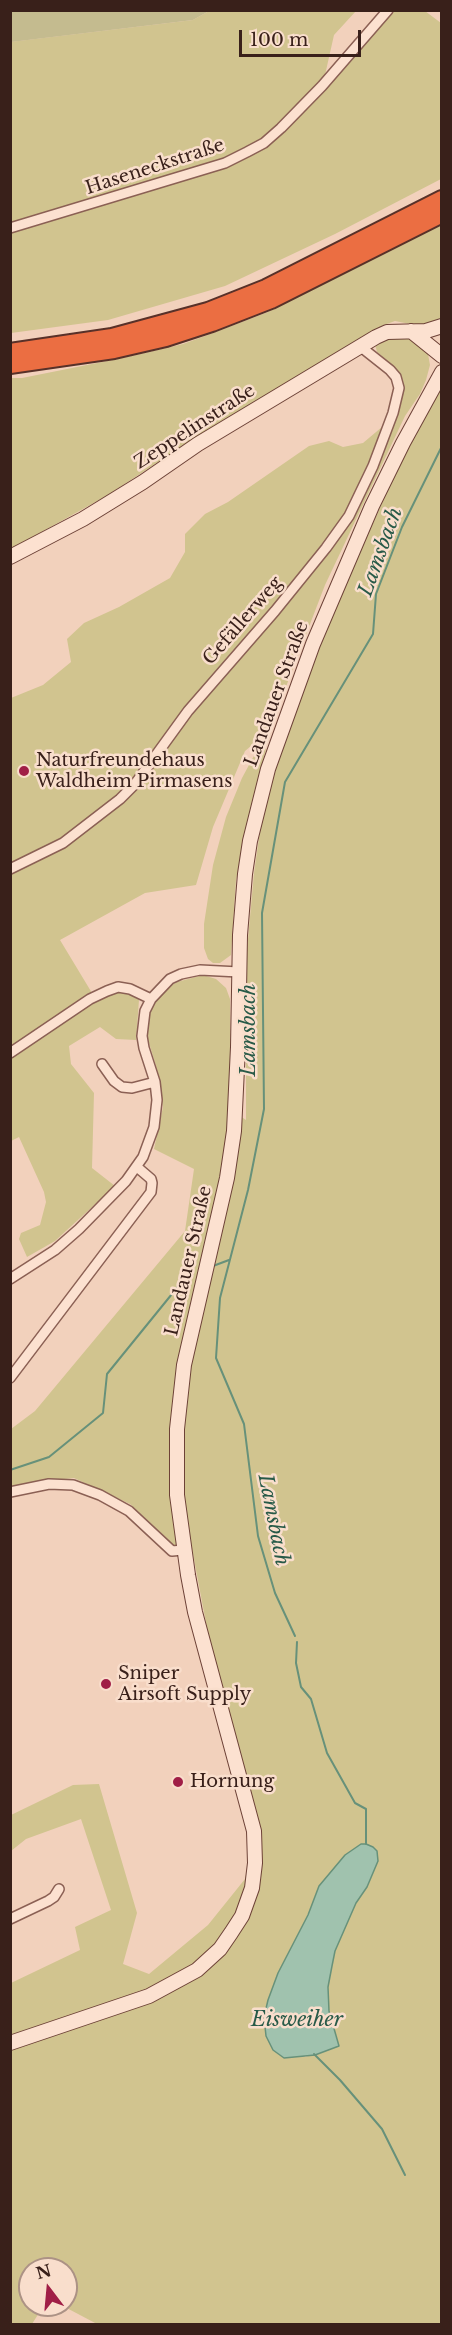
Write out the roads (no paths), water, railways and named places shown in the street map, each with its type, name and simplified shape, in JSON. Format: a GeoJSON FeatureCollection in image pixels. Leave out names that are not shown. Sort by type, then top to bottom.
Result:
{"type":"FeatureCollection","features":[{"type":"Feature","properties":{"kind":"highway"},"geometry":{"type":"LineString","coordinates":[[10,352],[111,337],[208,311],[276,283],[441,199]]}},
{"type":"Feature","properties":{"kind":"highway"},"geometry":{"type":"LineString","coordinates":[[10,365],[114,350],[212,324],[271,300],[441,214]]}},
{"type":"Feature","properties":{"kind":"main road"},"geometry":{"type":"LineString","coordinates":[[405,331],[426,331],[441,326]]}},
{"type":"Feature","properties":{"kind":"main road"},"geometry":{"type":"LineString","coordinates":[[405,331],[441,356]]}},
{"type":"Feature","properties":{"kind":"main road","name":"Zeppelinstraße"},"geometry":{"type":"LineString","coordinates":[[10,557],[82,519],[143,482],[198,444],[387,332],[405,331]]}},
{"type":"Feature","properties":{"kind":"main road"},"geometry":{"type":"LineString","coordinates":[[426,331],[441,340]]}},
{"type":"Feature","properties":{"kind":"main road","name":"Landauer Straße"},"geometry":{"type":"LineString","coordinates":[[10,2043],[149,1996],[197,1970],[212,1957],[231,1933],[246,1907],[254,1876],[254,1832],[195,1611],[183,1550],[177,1485],[180,1395],[190,1333],[218,1221],[231,1154],[237,1102],[242,905],[250,841],[277,739],[313,644],[352,549],[403,443],[441,372]]}},
{"type":"Feature","properties":{"kind":"street","name":"Haseneckstraße"},"geometry":{"type":"LineString","coordinates":[[10,228],[225,164],[264,143],[322,86],[388,10]]}},
{"type":"Feature","properties":{"kind":"street","name":"Gefällerweg"},"geometry":{"type":"LineString","coordinates":[[10,869],[63,843],[120,799],[135,784],[158,749],[188,711],[275,611],[349,516],[373,466],[393,413],[399,388],[396,377],[390,370],[361,347]]}},
{"type":"Feature","properties":{"kind":"street"},"geometry":{"type":"LineString","coordinates":[[10,1279],[55,1250],[108,1200],[137,1167],[154,1127],[157,1100],[155,1082],[142,1036],[145,1011],[151,999],[170,980],[181,974],[200,970],[239,972]]}},
{"type":"Feature","properties":{"kind":"street"},"geometry":{"type":"LineString","coordinates":[[10,1053],[90,999],[107,991],[118,987],[130,989],[151,999]]}},
{"type":"Feature","properties":{"kind":"street"},"geometry":{"type":"LineString","coordinates":[[102,1064],[114,1081],[122,1087],[132,1088],[155,1082]]}},
{"type":"Feature","properties":{"kind":"street"},"geometry":{"type":"LineString","coordinates":[[10,1378],[151,1192],[151,1179],[137,1167]]}},
{"type":"Feature","properties":{"kind":"street"},"geometry":{"type":"LineString","coordinates":[[10,1492],[49,1484],[73,1485],[100,1495],[129,1510],[172,1551],[183,1550]]}},
{"type":"Feature","properties":{"kind":"street"},"geometry":{"type":"LineString","coordinates":[[10,1919],[48,1901],[59,1889]]}},
{"type":"Feature","properties":{"kind":"water","name":"Eisweiher"},"geometry":{"type":"Polygon","coordinates":[[[361,1844],[373,1847],[377,1851],[378,1861],[335,1951],[328,1987],[329,2011],[339,2046],[315,2055],[284,2058],[273,2050],[266,2036],[264,2017],[268,2000],[278,1973],[308,1915],[319,1886],[345,1855],[361,1844]]]}},
{"type":"Feature","properties":{"kind":"waterway","name":"Lamsbach"},"geometry":{"type":"LineString","coordinates":[[295,1636],[275,1593],[258,1536],[244,1424],[216,1358],[220,1298],[248,1190],[264,1109],[262,913],[285,782],[373,634],[376,594],[402,527],[442,446]]}},
{"type":"Feature","properties":{"kind":"waterway"},"geometry":{"type":"LineString","coordinates":[[213,1266],[229,1260]]}},
{"type":"Feature","properties":{"kind":"waterway"},"geometry":{"type":"LineString","coordinates":[[10,1470],[49,1457],[103,1413],[107,1374],[189,1273]]}},
{"type":"Feature","properties":{"kind":"waterway","name":"Lamsbach"},"geometry":{"type":"LineString","coordinates":[[297,1642],[296,1663],[301,1687],[311,1699],[327,1753],[355,1803],[366,1809],[366,1844]]}},
{"type":"Feature","properties":{"kind":"waterway","name":"Lamsbach"},"geometry":{"type":"LineString","coordinates":[[314,2054],[382,2129],[405,2175]]}},
{"type":"Feature","properties":{"kind":"place","name":"Naturfreundehaus Waldheim Pirmasens"},"geometry":{"type":"Point","coordinates":[24,771]}},
{"type":"Feature","properties":{"kind":"place","name":"Sniper Airsoft Supply"},"geometry":{"type":"Point","coordinates":[106,1684]}},
{"type":"Feature","properties":{"kind":"place","name":"Hornung"},"geometry":{"type":"Point","coordinates":[178,1782]}}]}
